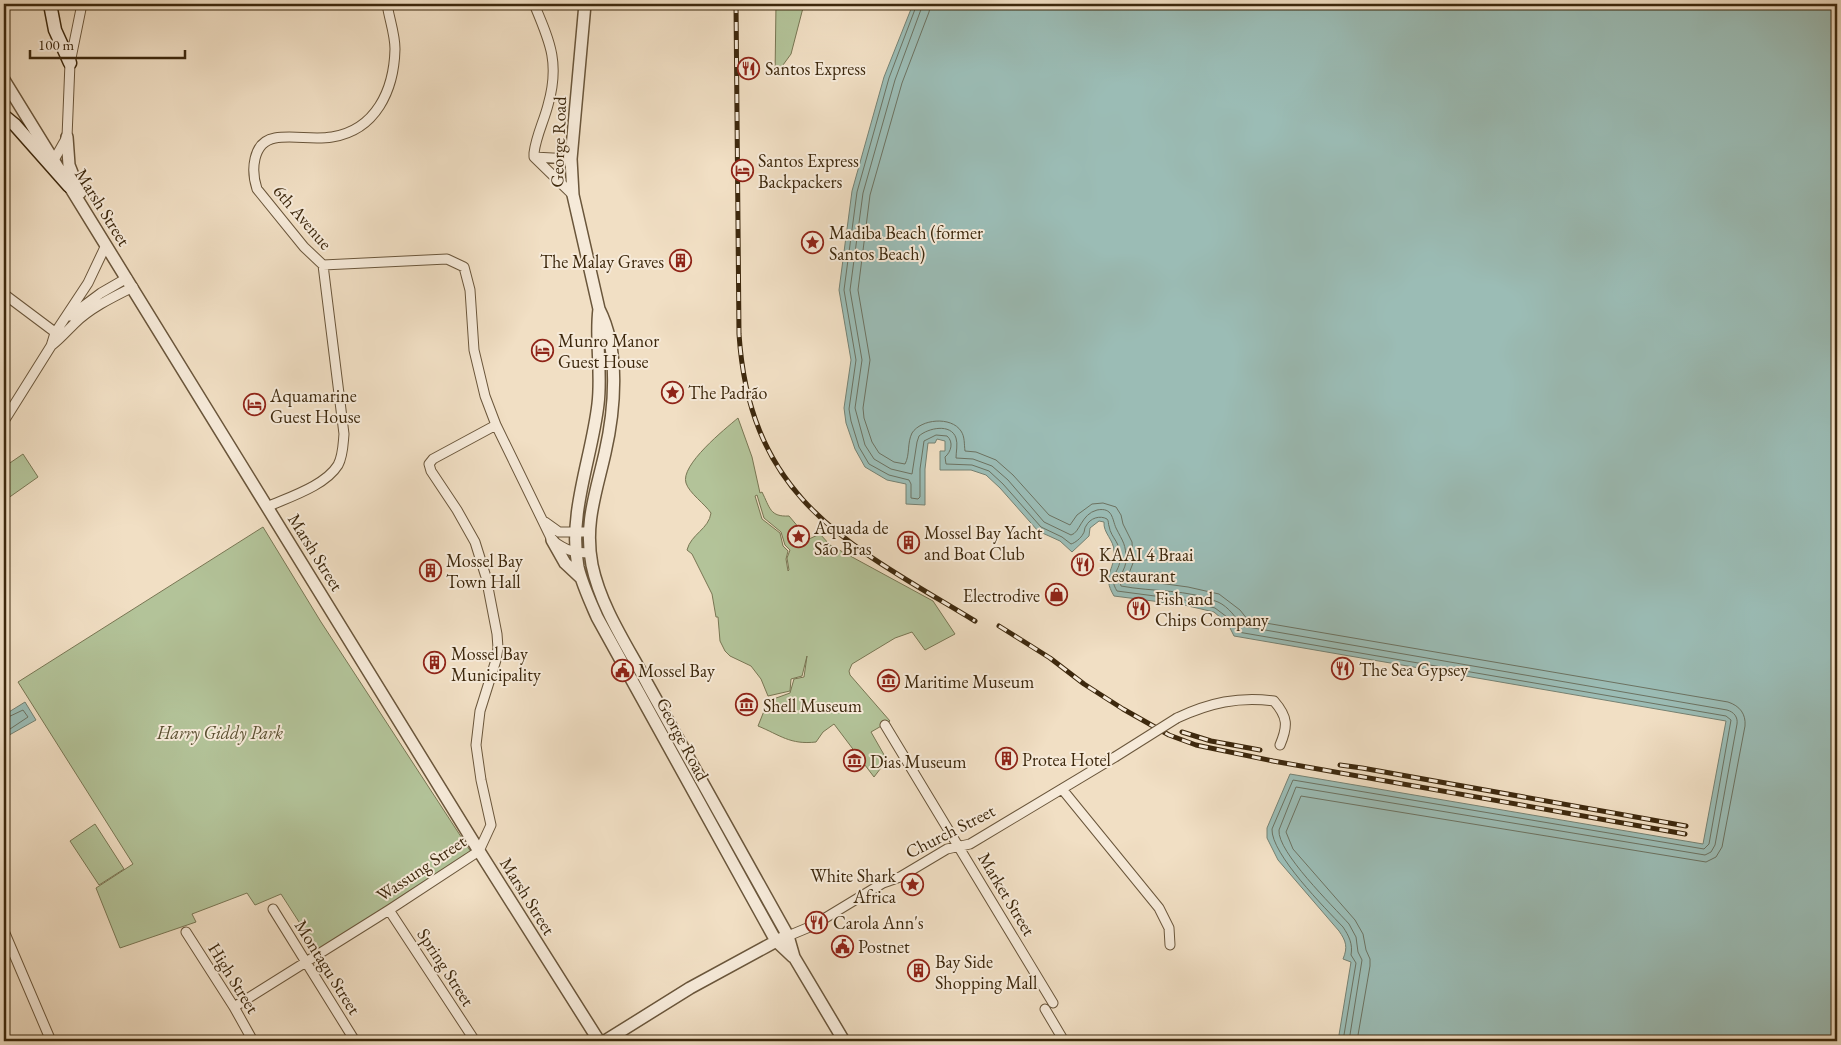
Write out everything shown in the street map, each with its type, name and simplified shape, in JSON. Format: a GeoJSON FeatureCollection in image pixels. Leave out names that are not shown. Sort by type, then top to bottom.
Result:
{"type":"FeatureCollection","features":[{"type":"Feature","properties":{"kind":"main road"},"geometry":{"type":"LineString","coordinates":[[50,4],[55,30],[70,64]]}},
{"type":"Feature","properties":{"kind":"main road"},"geometry":{"type":"LineString","coordinates":[[4,116],[27,138],[69,186]]}},
{"type":"Feature","properties":{"kind":"street"},"geometry":{"type":"LineString","coordinates":[[82,4],[70,64],[67,137],[69,165],[94,225]]}},
{"type":"Feature","properties":{"kind":"street","name":"6th Avenue"},"geometry":{"type":"LineString","coordinates":[[267,507],[305,490],[330,475],[338,464],[343,452],[344,434],[323,265],[304,247],[257,189],[254,169],[257,150],[274,138],[330,137],[344,134],[380,108],[386,96],[392,74],[395,48],[387,4]]}},
{"type":"Feature","properties":{"kind":"street"},"geometry":{"type":"LineString","coordinates":[[534,4],[547,34],[554,61],[554,82],[534,149],[534,157],[573,195]]}},
{"type":"Feature","properties":{"kind":"street","name":"George Road"},"geometry":{"type":"LineString","coordinates":[[585,4],[571,159],[573,195],[599,308],[609,337],[613,403],[604,454],[591,506],[590,553],[596,580],[609,612],[788,936],[794,957]]}},
{"type":"Feature","properties":{"kind":"street","name":"Marsh Street"},"geometry":{"type":"LineString","coordinates":[[4,80],[479,851],[599,1041]]}},
{"type":"Feature","properties":{"kind":"street"},"geometry":{"type":"LineString","coordinates":[[54,160],[67,137]]}},
{"type":"Feature","properties":{"kind":"street"},"geometry":{"type":"LineString","coordinates":[[534,157],[571,159]]}},
{"type":"Feature","properties":{"kind":"street"},"geometry":{"type":"LineString","coordinates":[[4,421],[59,335],[66,319],[88,283],[106,245]]}},
{"type":"Feature","properties":{"kind":"street"},"geometry":{"type":"LineString","coordinates":[[323,265],[447,259],[464,267],[470,290],[474,350],[485,396],[496,424],[552,540],[565,563],[581,578]]}},
{"type":"Feature","properties":{"kind":"street"},"geometry":{"type":"LineString","coordinates":[[66,319],[101,293],[130,282]]}},
{"type":"Feature","properties":{"kind":"street"},"geometry":{"type":"LineString","coordinates":[[59,335],[130,282]]}},
{"type":"Feature","properties":{"kind":"street"},"geometry":{"type":"LineString","coordinates":[[4,294],[59,335]]}},
{"type":"Feature","properties":{"kind":"street","name":"George Road"},"geometry":{"type":"LineString","coordinates":[[599,308],[597,322],[600,384],[579,504],[576,532],[581,578],[597,617],[776,942]]}},
{"type":"Feature","properties":{"kind":"street","name":"Wassung Street"},"geometry":{"type":"LineString","coordinates":[[234,1008],[390,910],[479,851],[491,825],[478,762],[477,726],[484,695],[496,660],[498,648],[497,634],[479,551],[466,525],[430,471],[429,464],[433,459],[496,424]]}},
{"type":"Feature","properties":{"kind":"street"},"geometry":{"type":"LineString","coordinates":[[543,521],[559,532],[589,532]]}},
{"type":"Feature","properties":{"kind":"street"},"geometry":{"type":"LineString","coordinates":[[552,540],[567,550],[577,553],[590,553]]}},
{"type":"Feature","properties":{"kind":"street","name":"Church Street"},"geometry":{"type":"LineString","coordinates":[[605,1041],[690,988],[776,942],[812,926],[883,883],[900,877],[947,849],[970,844],[1062,790],[1177,718],[1196,709],[1226,701],[1258,699],[1274,701],[1286,718],[1286,726],[1280,745]]}},
{"type":"Feature","properties":{"kind":"street","name":"Market Street"},"geometry":{"type":"LineString","coordinates":[[884,725],[1053,1003]]}},
{"type":"Feature","properties":{"kind":"street"},"geometry":{"type":"LineString","coordinates":[[1062,790],[1160,908],[1170,928],[1170,945]]}},
{"type":"Feature","properties":{"kind":"street","name":"Montagu Street"},"geometry":{"type":"LineString","coordinates":[[273,909],[356,1041]]}},
{"type":"Feature","properties":{"kind":"street","name":"Spring Street"},"geometry":{"type":"LineString","coordinates":[[390,910],[475,1041]]}},
{"type":"Feature","properties":{"kind":"street"},"geometry":{"type":"LineString","coordinates":[[4,931],[51,1041]]}},
{"type":"Feature","properties":{"kind":"street","name":"High Street"},"geometry":{"type":"LineString","coordinates":[[186,932],[253,1041]]}},
{"type":"Feature","properties":{"kind":"street"},"geometry":{"type":"LineString","coordinates":[[776,942],[794,957],[844,1041]]}},
{"type":"Feature","properties":{"kind":"street"},"geometry":{"type":"LineString","coordinates":[[1044,1009],[1064,1041]]}},
{"type":"Feature","properties":{"kind":"green space"},"geometry":{"type":"Polygon","coordinates":[[[776,4],[804,4],[791,54],[775,76],[776,4]]]}},
{"type":"Feature","properties":{"kind":"green space"},"geometry":{"type":"Polygon","coordinates":[[[738,418],[752,457],[760,493],[762,492],[774,513],[789,516],[800,529],[798,532],[798,544],[820,534],[830,545],[933,601],[955,634],[925,650],[912,632],[895,638],[852,664],[849,671],[850,675],[890,721],[871,732],[887,760],[874,777],[834,724],[823,732],[816,742],[807,743],[786,739],[758,726],[768,701],[790,693],[794,679],[804,677],[807,656],[802,676],[791,679],[790,691],[768,696],[761,679],[751,666],[730,656],[720,641],[718,617],[716,617],[712,594],[692,554],[687,550],[689,544],[710,519],[711,513],[688,487],[686,475],[696,457],[738,418]],[[757,495],[755,496],[762,519],[780,533],[783,546],[788,551],[786,559],[788,571],[787,558],[790,550],[785,545],[781,532],[764,518],[757,495]]]}},
{"type":"Feature","properties":{"kind":"green space"},"geometry":{"type":"Polygon","coordinates":[[[23,454],[38,477],[4,501],[4,467],[23,454]]]}},
{"type":"Feature","properties":{"kind":"green space","name":"Harry Giddy Park"},"geometry":{"type":"Polygon","coordinates":[[[263,527],[321,622],[471,852],[319,953],[281,894],[255,905],[247,893],[192,914],[196,922],[120,948],[96,888],[133,864],[18,682],[263,527]]]}},
{"type":"Feature","properties":{"kind":"green space"},"geometry":{"type":"Polygon","coordinates":[[[95,824],[124,869],[99,885],[70,841],[95,824]]]}},
{"type":"Feature","properties":{"kind":"water"},"geometry":{"type":"Polygon","coordinates":[[[913,4],[1837,4],[1837,1041],[1338,1041],[1351,962],[1343,959],[1346,948],[1345,941],[1339,931],[1278,860],[1267,838],[1267,828],[1290,774],[1703,844],[1726,721],[1234,636],[1228,624],[1214,612],[1184,605],[1114,596],[1110,589],[1109,578],[1114,558],[1114,547],[1105,530],[1104,522],[1099,521],[1090,528],[1089,536],[1072,552],[1060,541],[1038,531],[986,475],[971,470],[940,470],[940,451],[945,451],[945,441],[937,439],[935,443],[928,443],[925,469],[925,505],[906,504],[906,484],[887,480],[865,467],[855,449],[846,423],[844,408],[851,360],[839,290],[852,191],[884,77],[913,4]]]}},
{"type":"Feature","properties":{"kind":"water"},"geometry":{"type":"Polygon","coordinates":[[[25,702],[36,720],[4,738],[4,715],[25,702]]]}},
{"type":"Feature","properties":{"kind":"railway"},"geometry":{"type":"LineString","coordinates":[[736,4],[739,334],[747,391],[763,438],[785,477],[814,511],[847,540],[886,567],[975,621]]}},
{"type":"Feature","properties":{"kind":"railway"},"geometry":{"type":"LineString","coordinates":[[999,626],[1050,658],[1084,684],[1123,709],[1169,735],[1196,745],[1273,761],[1685,834]]}},
{"type":"Feature","properties":{"kind":"railway"},"geometry":{"type":"LineString","coordinates":[[1182,732],[1211,741],[1260,750]]}},
{"type":"Feature","properties":{"kind":"railway"},"geometry":{"type":"LineString","coordinates":[[1340,765],[1686,826]]}},
{"type":"Feature","properties":{"kind":"place","name":"Santos Express"},"geometry":{"type":"Point","coordinates":[749,68]}},
{"type":"Feature","properties":{"kind":"place","name":"Santos Express Backpackers"},"geometry":{"type":"Point","coordinates":[742,170]}},
{"type":"Feature","properties":{"kind":"place","name":"Madiba Beach (former Santos Beach)"},"geometry":{"type":"Point","coordinates":[813,242]}},
{"type":"Feature","properties":{"kind":"place","name":"The Malay Graves"},"geometry":{"type":"Point","coordinates":[680,261]}},
{"type":"Feature","properties":{"kind":"place","name":"Munro Manor Guest House"},"geometry":{"type":"Point","coordinates":[542,350]}},
{"type":"Feature","properties":{"kind":"place","name":"The Padrão"},"geometry":{"type":"Point","coordinates":[672,392]}},
{"type":"Feature","properties":{"kind":"place","name":"Aquamarine Guest House"},"geometry":{"type":"Point","coordinates":[254,405]}},
{"type":"Feature","properties":{"kind":"place","name":"Aquada de São Bras"},"geometry":{"type":"Point","coordinates":[798,537]}},
{"type":"Feature","properties":{"kind":"place","name":"Mossel Bay Yacht and Boat Club"},"geometry":{"type":"Point","coordinates":[908,542]}},
{"type":"Feature","properties":{"kind":"place","name":"KAAI 4 Braai Restaurant"},"geometry":{"type":"Point","coordinates":[1083,564]}},
{"type":"Feature","properties":{"kind":"place","name":"Mossel Bay Town Hall"},"geometry":{"type":"Point","coordinates":[430,570]}},
{"type":"Feature","properties":{"kind":"place","name":"Electrodive"},"geometry":{"type":"Point","coordinates":[1056,595]}},
{"type":"Feature","properties":{"kind":"place","name":"Fish and Chips Company"},"geometry":{"type":"Point","coordinates":[1139,608]}},
{"type":"Feature","properties":{"kind":"place","name":"Mossel Bay Municipality"},"geometry":{"type":"Point","coordinates":[435,663]}},
{"type":"Feature","properties":{"kind":"place","name":"The Sea Gypsey"},"geometry":{"type":"Point","coordinates":[1343,669]}},
{"type":"Feature","properties":{"kind":"place","name":"Mossel Bay"},"geometry":{"type":"Point","coordinates":[622,670]}},
{"type":"Feature","properties":{"kind":"place","name":"Maritime Museum"},"geometry":{"type":"Point","coordinates":[888,681]}},
{"type":"Feature","properties":{"kind":"place","name":"Shell Museum"},"geometry":{"type":"Point","coordinates":[747,705]}},
{"type":"Feature","properties":{"kind":"place","name":"Protea Hotel"},"geometry":{"type":"Point","coordinates":[1006,759]}},
{"type":"Feature","properties":{"kind":"place","name":"Dias Museum"},"geometry":{"type":"Point","coordinates":[854,761]}},
{"type":"Feature","properties":{"kind":"place","name":"White Shark Africa"},"geometry":{"type":"Point","coordinates":[912,885]}},
{"type":"Feature","properties":{"kind":"place","name":"Carola Ann's"},"geometry":{"type":"Point","coordinates":[817,922]}},
{"type":"Feature","properties":{"kind":"place","name":"Postnet"},"geometry":{"type":"Point","coordinates":[842,946]}},
{"type":"Feature","properties":{"kind":"place","name":"Bay Side Shopping Mall"},"geometry":{"type":"Point","coordinates":[919,971]}}]}
